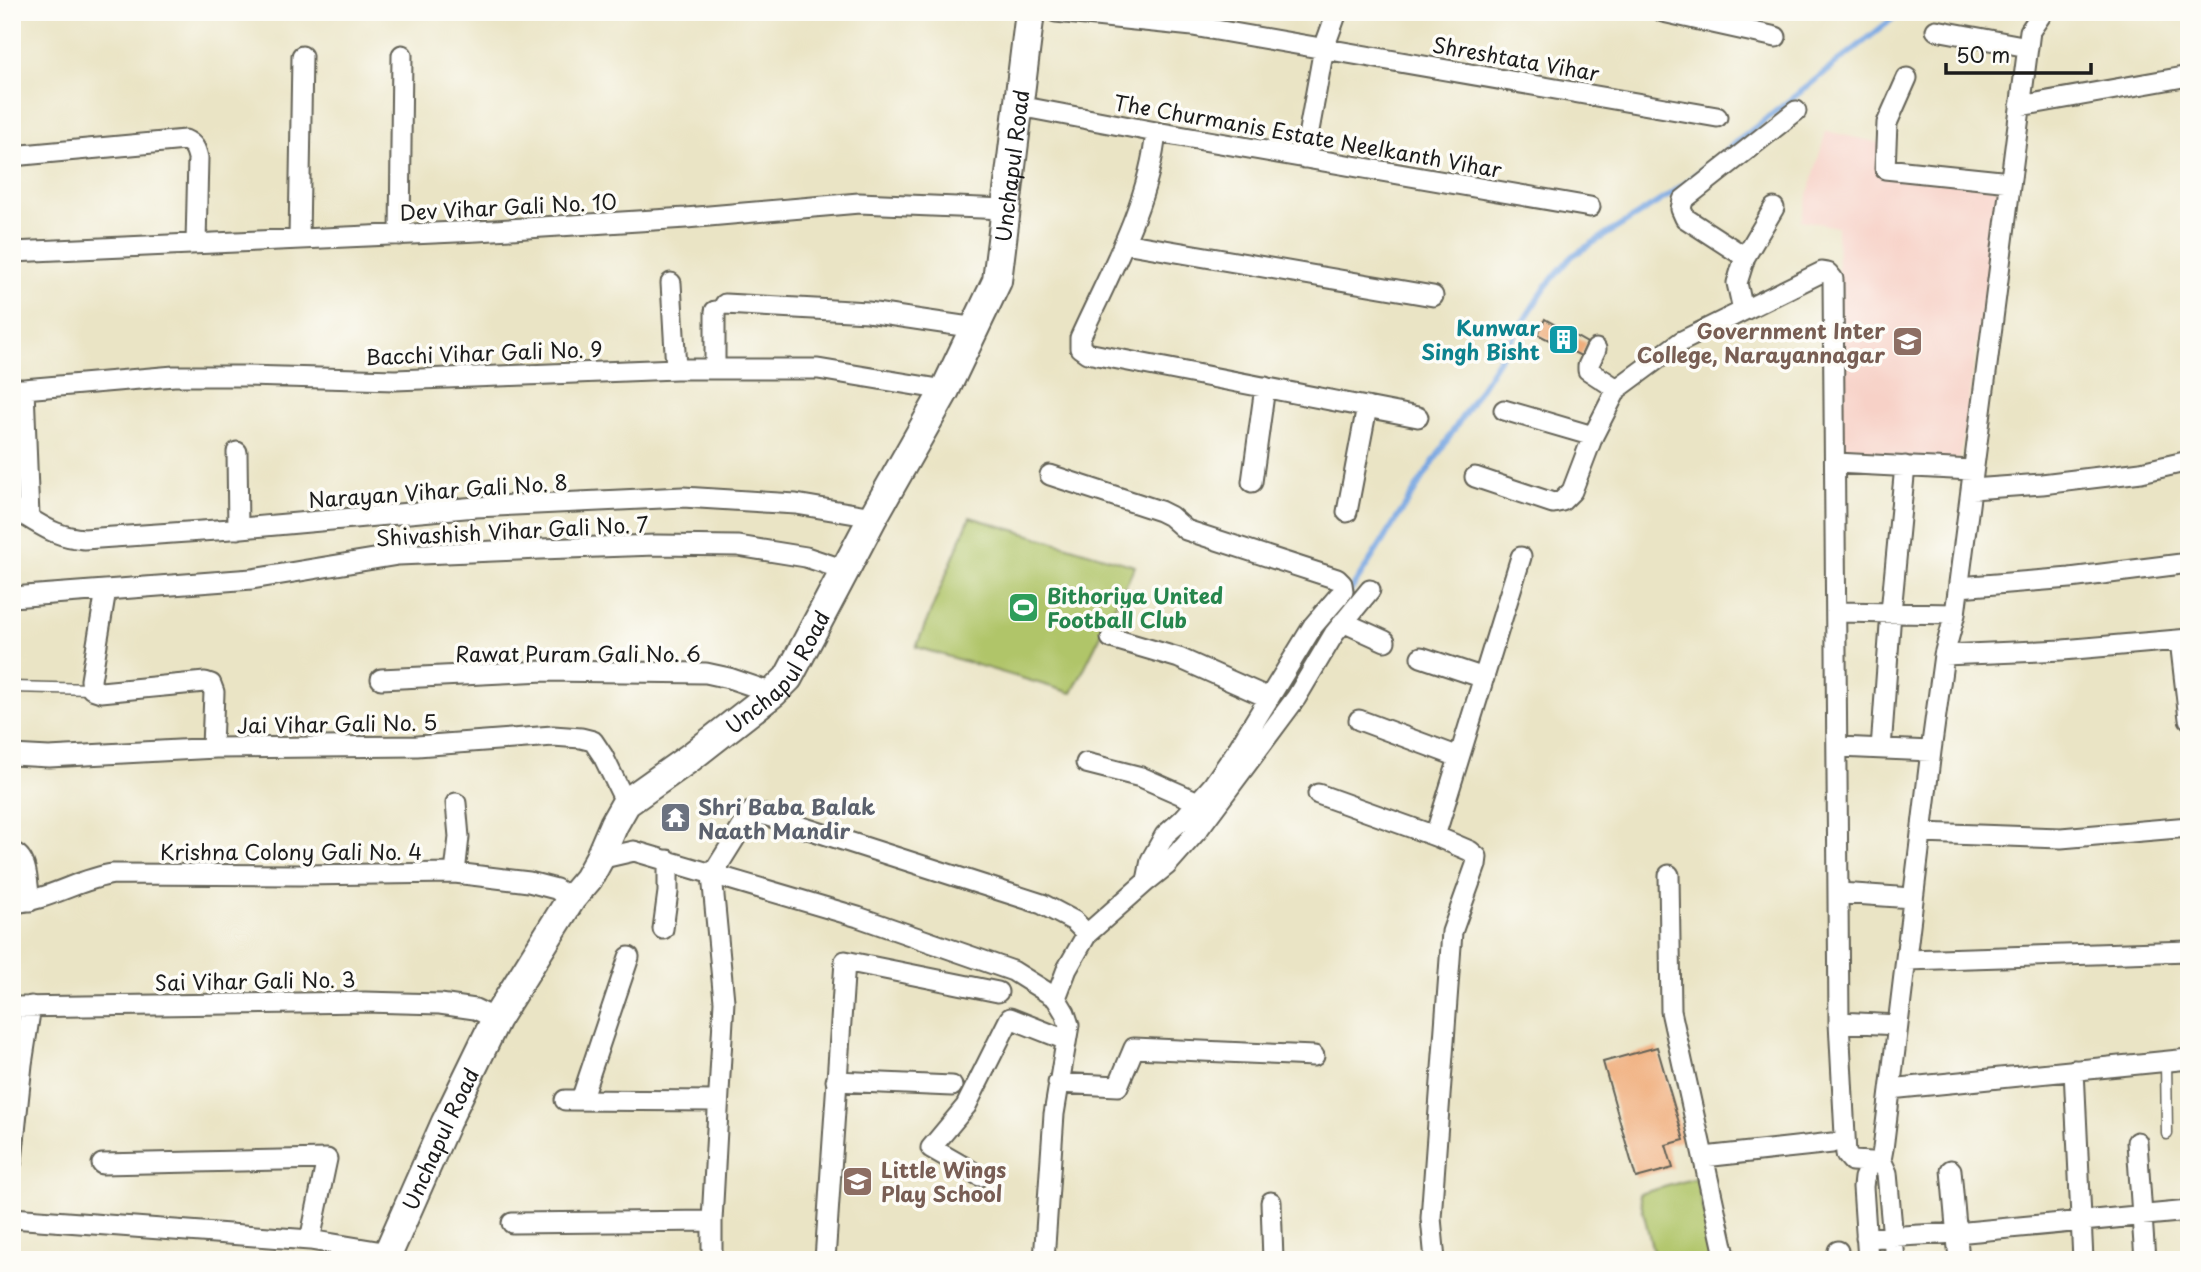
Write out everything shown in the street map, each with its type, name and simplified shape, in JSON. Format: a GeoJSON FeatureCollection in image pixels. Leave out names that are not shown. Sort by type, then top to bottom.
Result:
{"type":"FeatureCollection","features":[{"type":"Feature","properties":{"kind":"street","name":"Unchapul Road"},"geometry":{"type":"LineString","coordinates":[[387,1256],[446,1122],[496,1018],[571,900],[588,878],[626,803],[691,757],[788,678],[873,517],[945,390],[997,281],[1030,12]]}},
{"type":"Feature","properties":{"kind":"street","name":"Shreshtata Vihar"},"geometry":{"type":"LineString","coordinates":[[1056,12],[1193,26],[1717,117]]}},
{"type":"Feature","properties":{"kind":"street"},"geometry":{"type":"LineString","coordinates":[[1304,158],[1324,48],[1338,12]]}},
{"type":"Feature","properties":{"kind":"street"},"geometry":{"type":"LineString","coordinates":[[1663,12],[1776,37]]}},
{"type":"Feature","properties":{"kind":"street"},"geometry":{"type":"LineString","coordinates":[[1868,1260],[1864,1178],[1876,1161],[1890,1089],[1931,751],[1944,655],[1959,587],[2030,31],[2043,12]]}},
{"type":"Feature","properties":{"kind":"street"},"geometry":{"type":"LineString","coordinates":[[1936,30],[2028,47]]}},
{"type":"Feature","properties":{"kind":"street"},"geometry":{"type":"LineString","coordinates":[[400,235],[402,55]]}},
{"type":"Feature","properties":{"kind":"street"},"geometry":{"type":"LineString","coordinates":[[299,239],[302,56]]}},
{"type":"Feature","properties":{"kind":"street"},"geometry":{"type":"LineString","coordinates":[[2020,106],[2189,76]]}},
{"type":"Feature","properties":{"kind":"street"},"geometry":{"type":"LineString","coordinates":[[1907,78],[1887,123],[1885,169],[2010,182]]}},
{"type":"Feature","properties":{"kind":"street","name":"The Churmanis Estate Neelkanth Vihar"},"geometry":{"type":"LineString","coordinates":[[1019,106],[1590,207]]}},
{"type":"Feature","properties":{"kind":"street"},"geometry":{"type":"LineString","coordinates":[[1745,257],[1685,218],[1681,209],[1683,200],[1796,111]]}},
{"type":"Feature","properties":{"kind":"street"},"geometry":{"type":"LineString","coordinates":[[1156,132],[1153,162],[1124,243],[1080,338],[1080,348],[1087,353],[1418,417]]}},
{"type":"Feature","properties":{"kind":"street"},"geometry":{"type":"LineString","coordinates":[[12,156],[185,140],[192,143],[198,158],[196,243]]}},
{"type":"Feature","properties":{"kind":"street","name":"Dev Vihar Gali No. 10"},"geometry":{"type":"LineString","coordinates":[[12,252],[400,235],[686,218],[859,203],[1005,209]]}},
{"type":"Feature","properties":{"kind":"street"},"geometry":{"type":"LineString","coordinates":[[1743,310],[1737,283],[1745,257],[1774,208]]}},
{"type":"Feature","properties":{"kind":"street"},"geometry":{"type":"LineString","coordinates":[[1124,243],[1433,296]]}},
{"type":"Feature","properties":{"kind":"street"},"geometry":{"type":"LineString","coordinates":[[1475,477],[1553,503],[1562,501],[1572,491],[1593,436],[1617,389],[1682,341],[1822,272],[1828,273],[1833,279],[1838,611],[1839,1022],[1846,1154],[1852,1161],[1876,1161],[1887,1172],[1895,1260]]}},
{"type":"Feature","properties":{"kind":"street"},"geometry":{"type":"LineString","coordinates":[[671,283],[676,369]]}},
{"type":"Feature","properties":{"kind":"street"},"geometry":{"type":"LineString","coordinates":[[715,369],[720,308],[868,312],[976,328]]}},
{"type":"Feature","properties":{"kind":"street"},"geometry":{"type":"LineString","coordinates":[[1596,349],[1588,370],[1617,389]]}},
{"type":"Feature","properties":{"kind":"street","name":"Bacchi Vihar Gali No. 9"},"geometry":{"type":"LineString","coordinates":[[18,389],[174,376],[395,380],[676,369],[818,369],[945,390]]}},
{"type":"Feature","properties":{"kind":"street"},"geometry":{"type":"LineString","coordinates":[[1252,482],[1265,387]]}},
{"type":"Feature","properties":{"kind":"street"},"geometry":{"type":"LineString","coordinates":[[18,389],[20,513]]}},
{"type":"Feature","properties":{"kind":"street"},"geometry":{"type":"LineString","coordinates":[[1347,512],[1367,407]]}},
{"type":"Feature","properties":{"kind":"street"},"geometry":{"type":"LineString","coordinates":[[1504,410],[1593,436]]}},
{"type":"Feature","properties":{"kind":"street"},"geometry":{"type":"LineString","coordinates":[[237,452],[238,529]]}},
{"type":"Feature","properties":{"kind":"street"},"geometry":{"type":"LineString","coordinates":[[1836,463],[1905,466],[1972,480],[2042,484],[2141,472],[2189,461]]}},
{"type":"Feature","properties":{"kind":"street"},"geometry":{"type":"LineString","coordinates":[[1881,749],[1905,466]]}},
{"type":"Feature","properties":{"kind":"street"},"geometry":{"type":"LineString","coordinates":[[1050,475],[1160,511],[1186,530],[1337,579],[1342,584],[1343,591],[1313,626],[1213,785],[1165,835],[1150,860],[1147,881]]}},
{"type":"Feature","properties":{"kind":"street","name":"Narayan Vihar Gali No. 8"},"geometry":{"type":"LineString","coordinates":[[20,513],[50,532],[84,539],[238,529],[476,507],[683,497],[796,504],[873,517]]}},
{"type":"Feature","properties":{"kind":"street","name":"Shivashish Vihar Gali No. 7"},"geometry":{"type":"LineString","coordinates":[[12,597],[253,579],[398,555],[656,545],[738,546],[806,557],[845,570]]}},
{"type":"Feature","properties":{"kind":"street"},"geometry":{"type":"LineString","coordinates":[[1436,835],[1521,557]]}},
{"type":"Feature","properties":{"kind":"street"},"geometry":{"type":"LineString","coordinates":[[1959,587],[2070,578],[2189,563]]}},
{"type":"Feature","properties":{"kind":"street"},"geometry":{"type":"LineString","coordinates":[[106,590],[91,680],[92,688],[102,692],[205,682],[211,684],[214,692],[212,748]]}},
{"type":"Feature","properties":{"kind":"street"},"geometry":{"type":"LineString","coordinates":[[1056,998],[1087,934],[1167,865],[1198,831],[1296,698],[1343,622],[1370,590]]}},
{"type":"Feature","properties":{"kind":"street"},"geometry":{"type":"LineString","coordinates":[[1838,611],[1955,614]]}},
{"type":"Feature","properties":{"kind":"street"},"geometry":{"type":"LineString","coordinates":[[1343,622],[1385,641]]}},
{"type":"Feature","properties":{"kind":"street"},"geometry":{"type":"LineString","coordinates":[[1111,638],[1179,658],[1269,698]]}},
{"type":"Feature","properties":{"kind":"street"},"geometry":{"type":"LineString","coordinates":[[1944,655],[2063,650],[2184,639],[2189,719]]}},
{"type":"Feature","properties":{"kind":"street"},"geometry":{"type":"LineString","coordinates":[[1421,657],[1484,678]]}},
{"type":"Feature","properties":{"kind":"street","name":"Rawat Puram Gali No. 6"},"geometry":{"type":"LineString","coordinates":[[381,679],[544,671],[706,673],[773,692]]}},
{"type":"Feature","properties":{"kind":"street"},"geometry":{"type":"LineString","coordinates":[[1359,720],[1459,757]]}},
{"type":"Feature","properties":{"kind":"street","name":"Jai Vihar Gali No. 5"},"geometry":{"type":"LineString","coordinates":[[12,755],[49,757],[212,748],[416,746],[553,736],[581,737],[593,741],[626,803]]}},
{"type":"Feature","properties":{"kind":"street"},"geometry":{"type":"LineString","coordinates":[[1839,747],[1931,751]]}},
{"type":"Feature","properties":{"kind":"street"},"geometry":{"type":"LineString","coordinates":[[1086,763],[1141,777],[1198,802]]}},
{"type":"Feature","properties":{"kind":"street"},"geometry":{"type":"LineString","coordinates":[[1318,794],[1436,835],[1477,857],[1452,932],[1431,1218],[1435,1260]]}},
{"type":"Feature","properties":{"kind":"street"},"geometry":{"type":"LineString","coordinates":[[455,873],[459,837],[456,803]]}},
{"type":"Feature","properties":{"kind":"street"},"geometry":{"type":"LineString","coordinates":[[712,1260],[724,1001],[712,874],[752,811],[1042,904],[1074,921],[1087,934]]}},
{"type":"Feature","properties":{"kind":"street"},"geometry":{"type":"LineString","coordinates":[[1921,833],[2061,838],[2189,827]]}},
{"type":"Feature","properties":{"kind":"street"},"geometry":{"type":"LineString","coordinates":[[599,859],[634,851],[858,917],[1013,971],[1056,998],[1069,1025],[1054,1114],[1044,1260]]}},
{"type":"Feature","properties":{"kind":"street"},"geometry":{"type":"LineString","coordinates":[[12,852],[23,859],[21,902]]}},
{"type":"Feature","properties":{"kind":"street"},"geometry":{"type":"LineString","coordinates":[[663,929],[668,892],[668,860]]}},
{"type":"Feature","properties":{"kind":"street","name":"Krishna Colony Gali No. 4"},"geometry":{"type":"LineString","coordinates":[[21,902],[49,896],[86,880],[113,874],[455,873],[529,882],[556,889],[571,900]]}},
{"type":"Feature","properties":{"kind":"street"},"geometry":{"type":"LineString","coordinates":[[1669,875],[1671,1011],[1726,1260]]}},
{"type":"Feature","properties":{"kind":"street"},"geometry":{"type":"LineString","coordinates":[[1840,893],[1912,898]]}},
{"type":"Feature","properties":{"kind":"street"},"geometry":{"type":"LineString","coordinates":[[1907,960],[2189,951]]}},
{"type":"Feature","properties":{"kind":"street"},"geometry":{"type":"LineString","coordinates":[[629,957],[573,1100],[718,1101]]}},
{"type":"Feature","properties":{"kind":"street"},"geometry":{"type":"LineString","coordinates":[[825,1260],[845,961],[998,992]]}},
{"type":"Feature","properties":{"kind":"street","name":"Sai Vihar Gali No. 3"},"geometry":{"type":"LineString","coordinates":[[22,1007],[365,1002],[440,1004],[475,1009],[496,1018]]}},
{"type":"Feature","properties":{"kind":"street"},"geometry":{"type":"LineString","coordinates":[[12,1161],[22,1007]]}},
{"type":"Feature","properties":{"kind":"street"},"geometry":{"type":"LineString","coordinates":[[980,1176],[931,1148],[966,1106],[1010,1018],[1066,1040]]}},
{"type":"Feature","properties":{"kind":"street"},"geometry":{"type":"LineString","coordinates":[[1839,1022],[1898,1025]]}},
{"type":"Feature","properties":{"kind":"street"},"geometry":{"type":"LineString","coordinates":[[1059,1083],[1118,1086],[1134,1048],[1314,1056]]}},
{"type":"Feature","properties":{"kind":"street"},"geometry":{"type":"LineString","coordinates":[[1890,1089],[2189,1059]]}},
{"type":"Feature","properties":{"kind":"street"},"geometry":{"type":"LineString","coordinates":[[2074,1070],[2083,1260]]}},
{"type":"Feature","properties":{"kind":"street"},"geometry":{"type":"LineString","coordinates":[[836,1081],[952,1086]]}},
{"type":"Feature","properties":{"kind":"street"},"geometry":{"type":"LineString","coordinates":[[2137,1142],[2145,1260]]}},
{"type":"Feature","properties":{"kind":"street"},"geometry":{"type":"LineString","coordinates":[[1704,1157],[1832,1143]]}},
{"type":"Feature","properties":{"kind":"street"},"geometry":{"type":"LineString","coordinates":[[102,1164],[327,1159],[310,1240]]}},
{"type":"Feature","properties":{"kind":"street"},"geometry":{"type":"LineString","coordinates":[[1951,1170],[1959,1260]]}},
{"type":"Feature","properties":{"kind":"street"},"geometry":{"type":"LineString","coordinates":[[1271,1202],[1273,1260]]}},
{"type":"Feature","properties":{"kind":"street"},"geometry":{"type":"LineString","coordinates":[[1866,1238],[1956,1233],[2189,1211]]}},
{"type":"Feature","properties":{"kind":"street"},"geometry":{"type":"LineString","coordinates":[[12,1218],[310,1240],[387,1256]]}},
{"type":"Feature","properties":{"kind":"street"},"geometry":{"type":"LineString","coordinates":[[512,1223],[712,1221]]}},
{"type":"Feature","properties":{"kind":"lane"},"geometry":{"type":"LineString","coordinates":[[12,687],[92,688]]}},
{"type":"Feature","properties":{"kind":"lane"},"geometry":{"type":"LineString","coordinates":[[2166,1061],[2167,1134]]}},
{"type":"Feature","properties":{"kind":"shaded area","name":"Government Inter College, Narayannagar"},"geometry":{"type":"Polygon","coordinates":[[[1826,131],[1884,144],[1882,173],[2000,189],[1960,459],[1842,458],[1837,227],[1801,220],[1826,131]]]}},
{"type":"Feature","properties":{"kind":"green space","name":"Bithoriya United Football Club"},"geometry":{"type":"Polygon","coordinates":[[[970,517],[1135,566],[1072,693],[916,647],[970,517]]]}},
{"type":"Feature","properties":{"kind":"green space"},"geometry":{"type":"Polygon","coordinates":[[[1696,1178],[1716,1260],[1655,1260],[1639,1194],[1696,1178]]]}},
{"type":"Feature","properties":{"kind":"building","name":"Kunwar Singh Bisht"},"geometry":{"type":"Polygon","coordinates":[[[1545,319],[1587,343],[1581,356],[1537,334],[1545,319]]]}},
{"type":"Feature","properties":{"kind":"building"},"geometry":{"type":"Polygon","coordinates":[[[1657,1047],[1684,1140],[1666,1145],[1673,1168],[1636,1178],[1603,1062],[1657,1047]]]}},
{"type":"Feature","properties":{"kind":"waterway"},"geometry":{"type":"LineString","coordinates":[[1348,595],[1546,286],[1572,256],[1674,192],[1901,12]]}},
{"type":"Feature","properties":{"kind":"waterway"},"geometry":{"type":"LineString","coordinates":[[1287,686],[1336,613]]}},
{"type":"Feature","properties":{"kind":"place","name":"Kunwar Singh Bisht"},"geometry":{"type":"Point","coordinates":[1563,339]}},
{"type":"Feature","properties":{"kind":"place","name":"Government Inter College, Narayannagar"},"geometry":{"type":"Point","coordinates":[1908,342]}},
{"type":"Feature","properties":{"kind":"place","name":"Bithoriya United Football Club"},"geometry":{"type":"Point","coordinates":[1024,607]}},
{"type":"Feature","properties":{"kind":"place","name":"Shri Baba Balak Naath Mandir"},"geometry":{"type":"Point","coordinates":[675,818]}},
{"type":"Feature","properties":{"kind":"place","name":"Little Wings Play School"},"geometry":{"type":"Point","coordinates":[858,1181]}}]}
